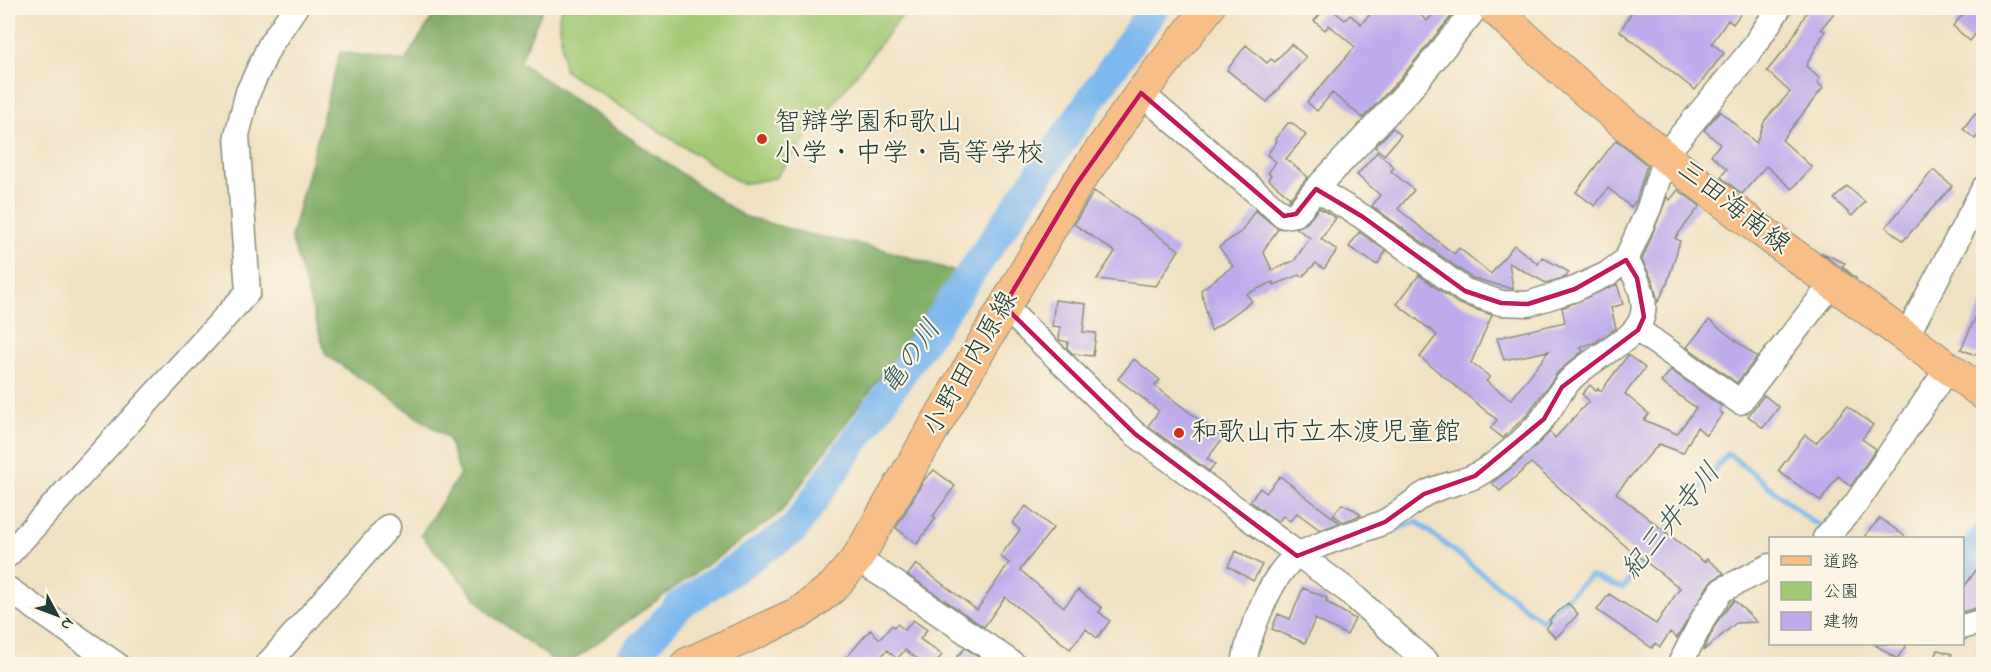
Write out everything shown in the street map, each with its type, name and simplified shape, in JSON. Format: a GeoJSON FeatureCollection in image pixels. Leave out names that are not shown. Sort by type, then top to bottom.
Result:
{"type":"FeatureCollection","features":[{"type":"Feature","properties":{"kind":"main road","name":"小野田内原線"},"geometry":{"type":"LineString","coordinates":[[687,664],[801,612],[833,587],[856,559],[1076,185],[1142,93],[1208,8]]}},
{"type":"Feature","properties":{"kind":"main road","name":"三田海南線"},"geometry":{"type":"LineString","coordinates":[[1494,8],[1595,99],[1831,285],[1983,394]]}},
{"type":"Feature","properties":{"kind":"street"},"geometry":{"type":"LineString","coordinates":[[8,555],[248,292],[237,135],[248,92],[270,45],[295,8]]}},
{"type":"Feature","properties":{"kind":"street"},"geometry":{"type":"LineString","coordinates":[[1142,93],[1284,216],[1296,214],[1316,189],[1410,89],[1476,8]]}},
{"type":"Feature","properties":{"kind":"street"},"geometry":{"type":"LineString","coordinates":[[1316,189],[1363,217],[1465,291],[1501,303],[1528,304],[1575,289],[1608,274],[1626,260],[1649,208],[1666,154],[1750,52],[1779,8]]}},
{"type":"Feature","properties":{"kind":"street"},"geometry":{"type":"LineString","coordinates":[[1906,337],[1983,188]]}},
{"type":"Feature","properties":{"kind":"street"},"geometry":{"type":"LineString","coordinates":[[1244,664],[1246,643],[1279,575],[1297,556],[1385,522],[1403,512],[1424,494],[1475,476],[1512,448],[1544,418],[1562,387],[1584,368],[1638,330],[1644,316],[1637,278],[1626,260]]}},
{"type":"Feature","properties":{"kind":"street"},"geometry":{"type":"LineString","coordinates":[[1638,330],[1740,402],[1831,285]]}},
{"type":"Feature","properties":{"kind":"street"},"geometry":{"type":"LineString","coordinates":[[1004,306],[1134,434],[1297,556],[1348,591],[1428,664]]}},
{"type":"Feature","properties":{"kind":"street"},"geometry":{"type":"LineString","coordinates":[[1827,537],[1855,504],[1948,368]]}},
{"type":"Feature","properties":{"kind":"street"},"geometry":{"type":"LineString","coordinates":[[268,664],[388,527]]}},
{"type":"Feature","properties":{"kind":"street"},"geometry":{"type":"LineString","coordinates":[[856,559],[905,589],[1013,664]]}},
{"type":"Feature","properties":{"kind":"street"},"geometry":{"type":"LineString","coordinates":[[1680,664],[1705,615],[1722,590],[1769,566]]}},
{"type":"Feature","properties":{"kind":"street"},"geometry":{"type":"LineString","coordinates":[[8,589],[116,664]]}},
{"type":"Feature","properties":{"kind":"street"},"geometry":{"type":"LineString","coordinates":[[1964,626],[1983,621]]}},
{"type":"Feature","properties":{"kind":"highlighted area"},"geometry":{"type":"Polygon","coordinates":[[[1141,93],[1284,216],[1296,214],[1316,189],[1363,217],[1465,291],[1501,303],[1528,304],[1575,289],[1626,260],[1637,278],[1644,317],[1638,330],[1562,387],[1544,419],[1475,476],[1424,494],[1385,522],[1297,556],[1135,434],[1004,306],[1076,185],[1141,93]]]}},
{"type":"Feature","properties":{"kind":"green space"},"geometry":{"type":"Polygon","coordinates":[[[438,8],[543,8],[520,62],[743,216],[807,234],[878,248],[957,272],[780,513],[567,664],[558,664],[489,613],[421,535],[460,474],[448,438],[326,355],[291,237],[340,52],[405,61],[438,8]]]}},
{"type":"Feature","properties":{"kind":"green space"},"geometry":{"type":"Polygon","coordinates":[[[562,8],[908,8],[775,178],[742,184],[564,70],[559,16],[562,8]]]}},
{"type":"Feature","properties":{"kind":"building"},"geometry":{"type":"Polygon","coordinates":[[[1326,8],[1330,8],[1345,20],[1350,15],[1361,24],[1376,8],[1412,8],[1427,21],[1438,8],[1458,8],[1399,80],[1363,118],[1332,93],[1317,111],[1307,102],[1355,47],[1329,25],[1325,30],[1314,21],[1326,8]]]}},
{"type":"Feature","properties":{"kind":"building"},"geometry":{"type":"Polygon","coordinates":[[[1634,8],[1745,8],[1733,24],[1728,20],[1712,43],[1724,53],[1695,90],[1620,31],[1634,8]]]}},
{"type":"Feature","properties":{"kind":"building"},"geometry":{"type":"Polygon","coordinates":[[[1809,8],[1838,8],[1821,29],[1825,31],[1806,66],[1820,79],[1817,82],[1823,88],[1782,140],[1812,167],[1792,189],[1766,166],[1742,194],[1721,177],[1727,169],[1711,155],[1720,144],[1704,130],[1720,111],[1756,143],[1765,120],[1790,92],[1767,71],[1789,44],[1809,8]]]}},
{"type":"Feature","properties":{"kind":"building"},"geometry":{"type":"Polygon","coordinates":[[[1968,8],[1983,8],[1983,24],[1970,41],[1953,26],[1968,8]]]}},
{"type":"Feature","properties":{"kind":"building"},"geometry":{"type":"Polygon","coordinates":[[[1291,44],[1306,57],[1267,102],[1227,70],[1246,45],[1267,63],[1271,59],[1275,62],[1291,44]]]}},
{"type":"Feature","properties":{"kind":"building"},"geometry":{"type":"Polygon","coordinates":[[[1975,113],[1983,119],[1983,129],[1975,139],[1963,129],[1975,113]]]}},
{"type":"Feature","properties":{"kind":"building"},"geometry":{"type":"Polygon","coordinates":[[[1288,123],[1292,123],[1306,135],[1286,159],[1308,177],[1291,198],[1268,179],[1271,175],[1268,173],[1276,162],[1267,155],[1277,141],[1275,139],[1288,123]]]}},
{"type":"Feature","properties":{"kind":"building"},"geometry":{"type":"Polygon","coordinates":[[[1393,128],[1401,135],[1384,155],[1375,147],[1393,128]]]}},
{"type":"Feature","properties":{"kind":"building"},"geometry":{"type":"Polygon","coordinates":[[[1616,140],[1647,165],[1636,201],[1631,207],[1608,188],[1595,206],[1576,192],[1616,140]]]}},
{"type":"Feature","properties":{"kind":"building"},"geometry":{"type":"Polygon","coordinates":[[[1377,152],[1394,167],[1391,171],[1414,190],[1398,209],[1454,254],[1459,248],[1491,274],[1514,245],[1538,264],[1542,257],[1569,272],[1566,277],[1546,283],[1509,263],[1513,289],[1472,278],[1372,206],[1380,195],[1357,175],[1377,152]]]}},
{"type":"Feature","properties":{"kind":"building"},"geometry":{"type":"Polygon","coordinates":[[[1933,170],[1952,186],[1903,241],[1886,227],[1933,170]]]}},
{"type":"Feature","properties":{"kind":"building"},"geometry":{"type":"Polygon","coordinates":[[[1847,186],[1865,202],[1852,216],[1834,199],[1847,186]]]}},
{"type":"Feature","properties":{"kind":"building"},"geometry":{"type":"Polygon","coordinates":[[[1678,190],[1700,206],[1675,238],[1680,241],[1667,284],[1658,302],[1653,281],[1642,260],[1667,197],[1670,200],[1678,190]]]}},
{"type":"Feature","properties":{"kind":"building"},"geometry":{"type":"Polygon","coordinates":[[[1094,191],[1179,250],[1156,286],[1097,279],[1115,252],[1074,224],[1094,191]]]}},
{"type":"Feature","properties":{"kind":"building"},"geometry":{"type":"Polygon","coordinates":[[[1319,208],[1336,218],[1321,239],[1337,250],[1324,269],[1316,263],[1302,277],[1299,275],[1274,285],[1273,282],[1246,294],[1252,301],[1211,331],[1201,290],[1233,266],[1219,247],[1242,231],[1255,210],[1278,229],[1263,251],[1272,270],[1294,261],[1310,238],[1296,228],[1307,223],[1319,208]]]}},
{"type":"Feature","properties":{"kind":"building"},"geometry":{"type":"Polygon","coordinates":[[[1359,232],[1386,251],[1377,265],[1349,247],[1359,232]]]}},
{"type":"Feature","properties":{"kind":"building"},"geometry":{"type":"Polygon","coordinates":[[[1820,252],[1845,263],[1842,266],[1857,279],[1820,252]]]}},
{"type":"Feature","properties":{"kind":"building"},"geometry":{"type":"Polygon","coordinates":[[[1419,275],[1457,303],[1492,315],[1471,363],[1490,377],[1486,381],[1511,400],[1549,351],[1504,360],[1497,338],[1565,322],[1562,308],[1617,284],[1623,304],[1611,308],[1616,328],[1594,343],[1580,347],[1583,351],[1558,372],[1527,415],[1503,438],[1490,428],[1497,420],[1420,357],[1437,335],[1397,304],[1419,275]]]}},
{"type":"Feature","properties":{"kind":"building"},"geometry":{"type":"Polygon","coordinates":[[[1055,300],[1086,304],[1083,332],[1096,333],[1093,356],[1073,354],[1067,348],[1068,342],[1059,340],[1060,327],[1052,326],[1055,300]]]}},
{"type":"Feature","properties":{"kind":"building"},"geometry":{"type":"Polygon","coordinates":[[[1983,301],[1983,356],[1977,352],[1975,355],[1961,349],[1983,301]]]}},
{"type":"Feature","properties":{"kind":"building"},"geometry":{"type":"Polygon","coordinates":[[[1709,320],[1757,357],[1737,383],[1687,347],[1709,320]]]}},
{"type":"Feature","properties":{"kind":"building"},"geometry":{"type":"Polygon","coordinates":[[[1628,355],[1645,368],[1625,394],[1649,414],[1644,420],[1677,434],[1696,408],[1661,382],[1671,370],[1722,407],[1719,411],[1723,414],[1706,435],[1697,427],[1683,453],[1659,444],[1616,493],[1704,562],[1707,559],[1724,573],[1710,582],[1677,638],[1670,632],[1660,647],[1655,643],[1652,648],[1597,610],[1609,594],[1656,624],[1680,588],[1630,550],[1531,463],[1500,491],[1492,483],[1521,460],[1550,432],[1555,438],[1589,401],[1582,394],[1590,385],[1596,391],[1598,388],[1601,391],[1628,355]]]}},
{"type":"Feature","properties":{"kind":"building"},"geometry":{"type":"Polygon","coordinates":[[[1134,359],[1160,380],[1155,386],[1223,438],[1207,459],[1215,464],[1209,471],[1148,426],[1159,411],[1118,379],[1134,359]]]}},
{"type":"Feature","properties":{"kind":"building"},"geometry":{"type":"Polygon","coordinates":[[[1764,395],[1779,407],[1763,428],[1748,416],[1764,395]]]}},
{"type":"Feature","properties":{"kind":"building"},"geometry":{"type":"Polygon","coordinates":[[[1847,406],[1873,425],[1862,439],[1876,449],[1851,486],[1838,476],[1821,501],[1778,471],[1805,435],[1816,443],[1847,406]]]}},
{"type":"Feature","properties":{"kind":"building"},"geometry":{"type":"Polygon","coordinates":[[[934,470],[955,486],[933,516],[936,518],[917,544],[896,528],[924,480],[934,470]]]}},
{"type":"Feature","properties":{"kind":"building"},"geometry":{"type":"Polygon","coordinates":[[[1280,476],[1340,523],[1320,530],[1297,513],[1290,521],[1283,516],[1278,522],[1250,501],[1260,488],[1266,493],[1280,476]]]}},
{"type":"Feature","properties":{"kind":"building"},"geometry":{"type":"Polygon","coordinates":[[[1342,504],[1361,515],[1343,522],[1333,515],[1342,504]]]}},
{"type":"Feature","properties":{"kind":"building"},"geometry":{"type":"Polygon","coordinates":[[[1026,506],[1053,528],[1020,570],[1064,607],[1078,590],[1102,608],[1099,612],[1110,621],[1097,638],[1086,629],[1070,649],[1005,597],[984,627],[908,575],[916,564],[977,610],[1009,563],[1000,556],[1020,530],[1012,523],[1026,506]]]}},
{"type":"Feature","properties":{"kind":"building"},"geometry":{"type":"Polygon","coordinates":[[[1880,518],[1906,537],[1864,537],[1880,518]]]}},
{"type":"Feature","properties":{"kind":"building"},"geometry":{"type":"Polygon","coordinates":[[[1236,551],[1262,565],[1253,581],[1228,566],[1236,551]]]}},
{"type":"Feature","properties":{"kind":"building"},"geometry":{"type":"Polygon","coordinates":[[[1983,560],[1983,596],[1976,608],[1964,611],[1964,587],[1983,560]]]}},
{"type":"Feature","properties":{"kind":"building"},"geometry":{"type":"Polygon","coordinates":[[[1303,588],[1327,598],[1326,602],[1355,619],[1347,635],[1315,619],[1305,643],[1272,629],[1278,614],[1290,619],[1303,588]]]}},
{"type":"Feature","properties":{"kind":"building"},"geometry":{"type":"Polygon","coordinates":[[[1734,600],[1757,622],[1736,623],[1703,651],[1717,622],[1734,600]]]}},
{"type":"Feature","properties":{"kind":"building"},"geometry":{"type":"Polygon","coordinates":[[[1568,603],[1578,614],[1556,638],[1546,628],[1551,623],[1549,620],[1568,603]]]}},
{"type":"Feature","properties":{"kind":"building"},"geometry":{"type":"Polygon","coordinates":[[[913,620],[927,630],[920,639],[942,655],[935,664],[925,664],[905,650],[897,659],[887,650],[874,664],[841,664],[870,630],[880,639],[892,625],[894,627],[897,624],[905,630],[913,620]]]}},
{"type":"Feature","properties":{"kind":"building"},"geometry":{"type":"Polygon","coordinates":[[[1876,645],[1906,645],[1897,659],[1876,645]]]}},
{"type":"Feature","properties":{"kind":"building"},"geometry":{"type":"Polygon","coordinates":[[[965,648],[989,664],[951,664],[965,648]]]}},
{"type":"Feature","properties":{"kind":"building"},"geometry":{"type":"Polygon","coordinates":[[[1938,650],[1952,654],[1948,664],[1933,664],[1938,650]]]}},
{"type":"Feature","properties":{"kind":"waterway","name":"亀の川"},"geometry":{"type":"LineString","coordinates":[[626,664],[680,605],[794,529],[1154,8]]}},
{"type":"Feature","properties":{"kind":"waterway","name":"紀三井寺川"},"geometry":{"type":"LineString","coordinates":[[1663,536],[1728,453],[1811,521],[1824,527]]}},
{"type":"Feature","properties":{"kind":"waterway","name":"紀三井寺川"},"geometry":{"type":"LineString","coordinates":[[1390,531],[1417,522],[1542,621],[1590,576],[1623,588],[1648,556]]}},
{"type":"Feature","properties":{"kind":"waterway","name":"紀三井寺川"},"geometry":{"type":"LineString","coordinates":[[1964,566],[1984,538]]}},
{"type":"Feature","properties":{"kind":"place","name":"智辯学園和歌山 小学・中学・高等学校"},"geometry":{"type":"Point","coordinates":[762,139]}},
{"type":"Feature","properties":{"kind":"place","name":"和歌山市立本渡児童館"},"geometry":{"type":"Point","coordinates":[1179,433]}}]}
